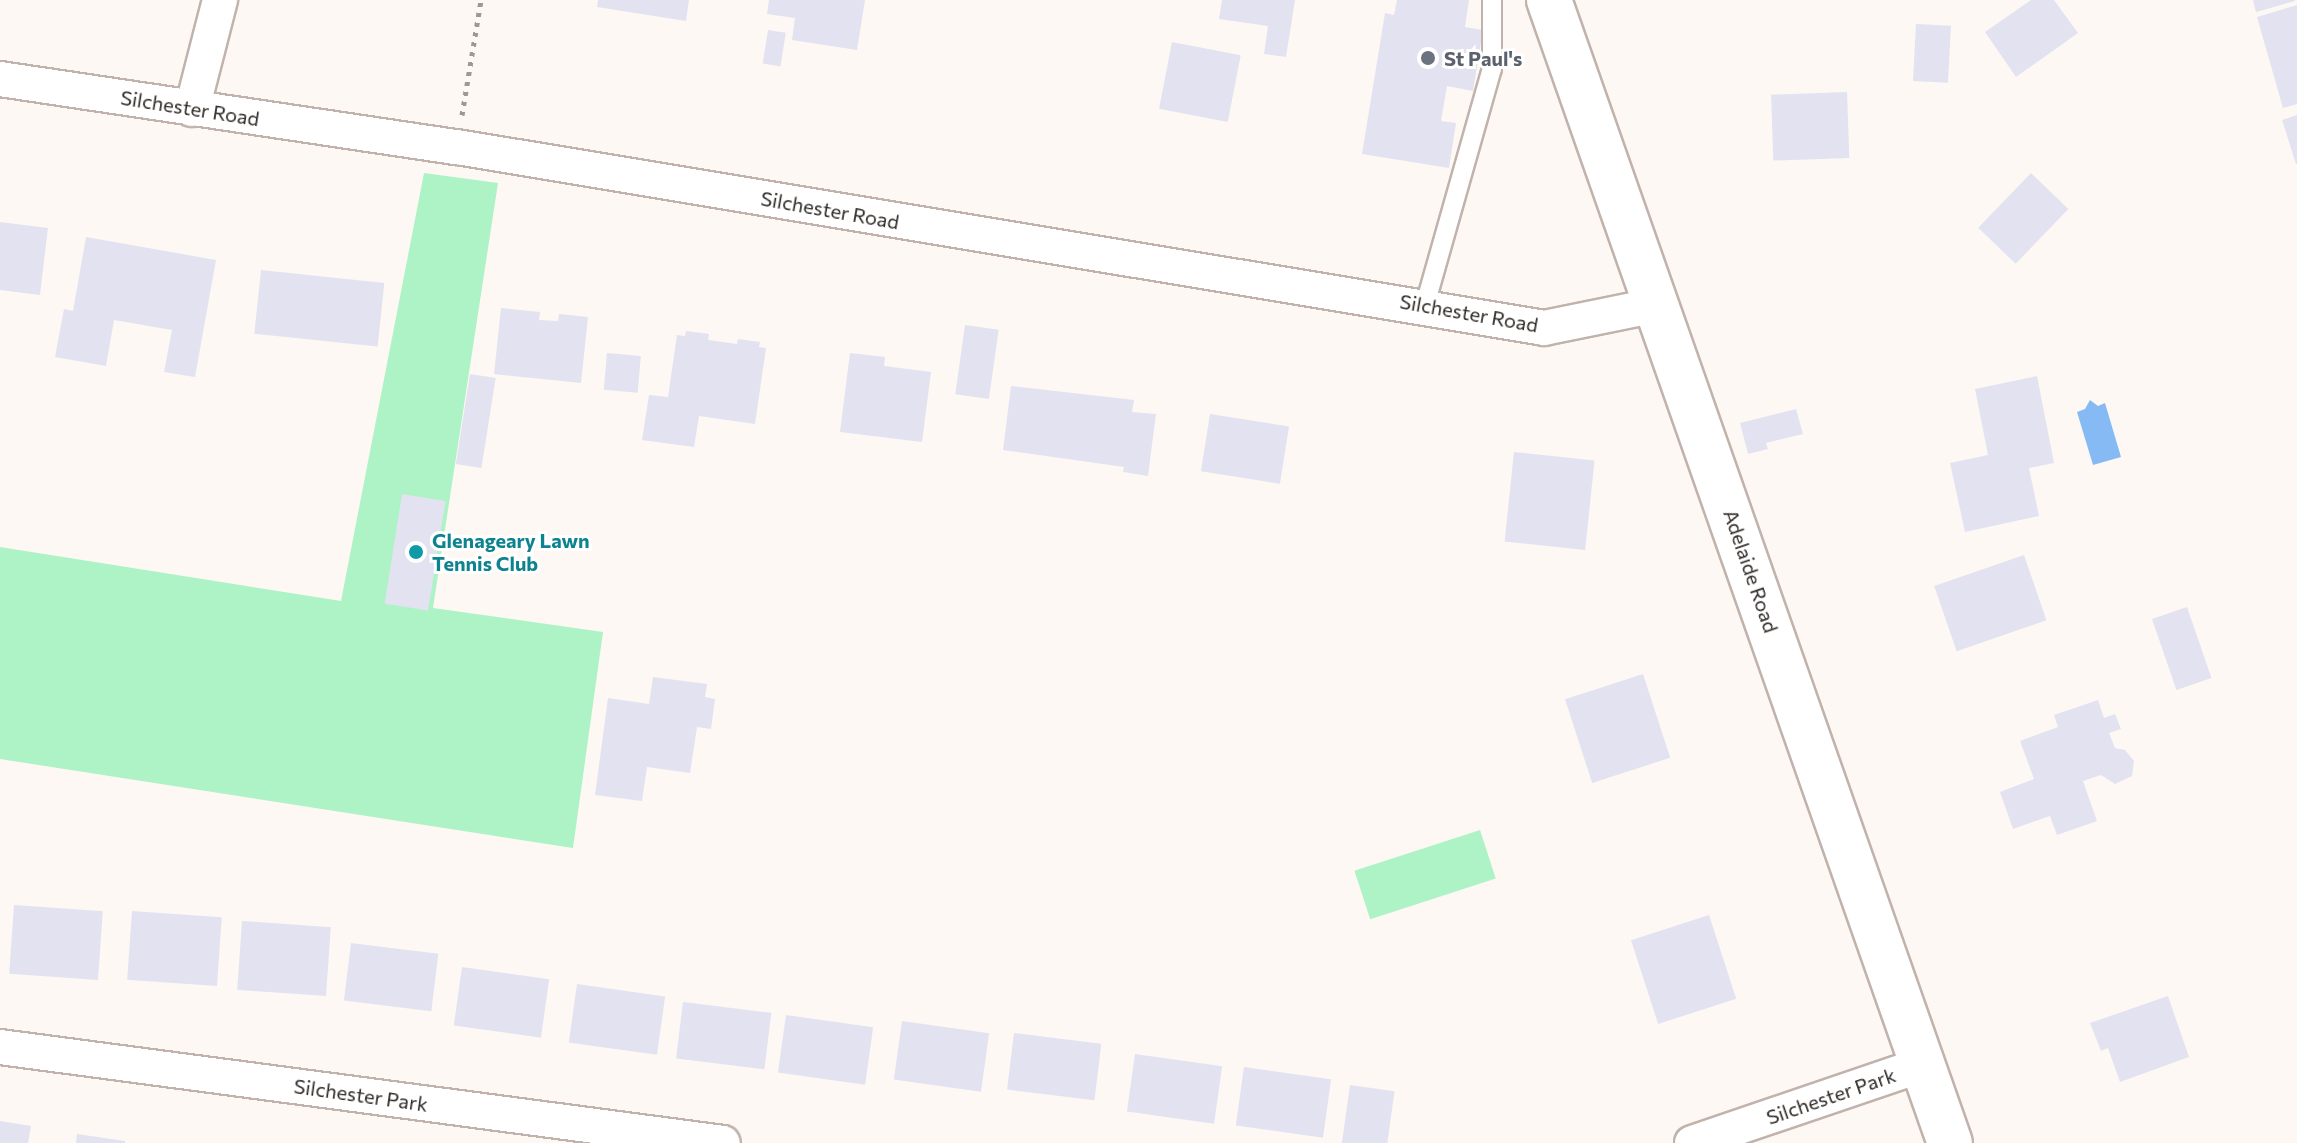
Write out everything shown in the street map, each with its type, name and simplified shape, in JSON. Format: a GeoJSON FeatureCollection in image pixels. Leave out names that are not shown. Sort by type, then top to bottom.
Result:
{"type":"FeatureCollection","features":[{"type":"Feature","properties":{"kind":"street"},"geometry":{"type":"LineString","coordinates":[[192,109],[220,0]]}},
{"type":"Feature","properties":{"kind":"street","name":"Adelaide Road"},"geometry":{"type":"LineString","coordinates":[[1549,0],[1950,1143]]}},
{"type":"Feature","properties":{"kind":"street","name":"Silchester Road"},"geometry":{"type":"LineString","coordinates":[[0,79],[457,147],[1425,305],[1544,328],[1657,305]]}},
{"type":"Feature","properties":{"kind":"street","name":"Silchester Park"},"geometry":{"type":"LineString","coordinates":[[0,1047],[723,1143]]}},
{"type":"Feature","properties":{"kind":"street","name":"Silchester Park"},"geometry":{"type":"LineString","coordinates":[[1692,1143],[1924,1064]]}},
{"type":"Feature","properties":{"kind":"lane"},"geometry":{"type":"LineString","coordinates":[[1425,305],[1492,69],[1492,0]]}},
{"type":"Feature","properties":{"kind":"path"},"geometry":{"type":"LineString","coordinates":[[457,147],[481,0]]}},
{"type":"Feature","properties":{"kind":"green space"},"geometry":{"type":"Polygon","coordinates":[[[424,173],[498,183],[433,608],[603,632],[573,848],[0,759],[0,547],[341,601],[424,173]]]}},
{"type":"Feature","properties":{"kind":"green space"},"geometry":{"type":"Polygon","coordinates":[[[1480,830],[1496,879],[1370,919],[1354,871],[1480,830]]]}},
{"type":"Feature","properties":{"kind":"water"},"geometry":{"type":"Polygon","coordinates":[[[2090,400],[2098,406],[2105,403],[2121,457],[2093,465],[2077,412],[2085,409],[2090,400]]]}},
{"type":"Feature","properties":{"kind":"building"},"geometry":{"type":"Polygon","coordinates":[[[598,0],[689,0],[686,21],[597,7],[598,0]]]}},
{"type":"Feature","properties":{"kind":"building"},"geometry":{"type":"Polygon","coordinates":[[[769,0],[865,0],[857,50],[792,40],[795,18],[767,14],[769,0]]]}},
{"type":"Feature","properties":{"kind":"building"},"geometry":{"type":"Polygon","coordinates":[[[1222,0],[1295,0],[1286,57],[1264,54],[1268,26],[1219,19],[1222,0]]]}},
{"type":"Feature","properties":{"kind":"building","name":"St Paul's"},"geometry":{"type":"Polygon","coordinates":[[[1397,0],[1469,0],[1465,27],[1483,30],[1473,91],[1447,86],[1441,121],[1456,123],[1449,168],[1362,154],[1385,13],[1394,15],[1397,0]]]}},
{"type":"Feature","properties":{"kind":"building"},"geometry":{"type":"Polygon","coordinates":[[[2031,0],[2054,0],[2078,33],[2016,77],[1985,32],[2031,0]]]}},
{"type":"Feature","properties":{"kind":"building"},"geometry":{"type":"Polygon","coordinates":[[[2253,0],[2295,0],[2295,1],[2256,12],[2253,0]]]}},
{"type":"Feature","properties":{"kind":"building"},"geometry":{"type":"Polygon","coordinates":[[[2297,5],[2297,104],[2283,108],[2257,17],[2297,5]]]}},
{"type":"Feature","properties":{"kind":"building"},"geometry":{"type":"Polygon","coordinates":[[[1916,24],[1951,26],[1948,83],[1913,81],[1916,24]]]}},
{"type":"Feature","properties":{"kind":"building"},"geometry":{"type":"Polygon","coordinates":[[[768,30],[786,33],[780,66],[763,64],[768,30]]]}},
{"type":"Feature","properties":{"kind":"building"},"geometry":{"type":"Polygon","coordinates":[[[1172,42],[1241,55],[1228,122],[1159,109],[1172,42]]]}},
{"type":"Feature","properties":{"kind":"building"},"geometry":{"type":"Polygon","coordinates":[[[1847,92],[1849,158],[1773,161],[1771,95],[1847,92]]]}},
{"type":"Feature","properties":{"kind":"building"},"geometry":{"type":"Polygon","coordinates":[[[2297,115],[2297,164],[2296,164],[2282,120],[2297,115]]]}},
{"type":"Feature","properties":{"kind":"building"},"geometry":{"type":"Polygon","coordinates":[[[2031,173],[2068,209],[2016,264],[1978,228],[2031,173]]]}},
{"type":"Feature","properties":{"kind":"building"},"geometry":{"type":"Polygon","coordinates":[[[0,222],[48,228],[40,295],[0,290],[0,222]]]}},
{"type":"Feature","properties":{"kind":"building"},"geometry":{"type":"Polygon","coordinates":[[[86,237],[216,260],[195,377],[164,372],[172,330],[114,320],[106,366],[55,357],[64,309],[73,311],[86,237]]]}},
{"type":"Feature","properties":{"kind":"building"},"geometry":{"type":"Polygon","coordinates":[[[261,270],[384,283],[378,347],[254,334],[261,270]]]}},
{"type":"Feature","properties":{"kind":"building"},"geometry":{"type":"Polygon","coordinates":[[[501,308],[540,312],[539,320],[558,321],[559,314],[588,317],[581,383],[494,374],[501,308]]]}},
{"type":"Feature","properties":{"kind":"building"},"geometry":{"type":"Polygon","coordinates":[[[965,325],[999,330],[989,399],[955,394],[965,325]]]}},
{"type":"Feature","properties":{"kind":"building"},"geometry":{"type":"Polygon","coordinates":[[[686,331],[709,334],[708,340],[737,344],[738,339],[760,342],[759,347],[766,348],[755,424],[699,416],[694,447],[642,440],[649,395],[668,397],[677,335],[685,336],[686,331]]]}},
{"type":"Feature","properties":{"kind":"building"},"geometry":{"type":"Polygon","coordinates":[[[607,353],[641,356],[638,393],[604,390],[607,353]]]}},
{"type":"Feature","properties":{"kind":"building"},"geometry":{"type":"Polygon","coordinates":[[[850,353],[885,357],[884,366],[931,372],[922,442],[840,432],[850,353]]]}},
{"type":"Feature","properties":{"kind":"building"},"geometry":{"type":"Polygon","coordinates":[[[470,374],[496,378],[481,468],[456,464],[470,374]]]}},
{"type":"Feature","properties":{"kind":"building"},"geometry":{"type":"Polygon","coordinates":[[[2037,376],[2054,463],[2029,468],[2039,516],[1965,532],[1950,463],[1988,455],[1975,389],[2037,376]]]}},
{"type":"Feature","properties":{"kind":"building"},"geometry":{"type":"Polygon","coordinates":[[[1011,386],[1134,400],[1132,412],[1156,414],[1148,476],[1123,472],[1124,467],[1003,450],[1011,386]]]}},
{"type":"Feature","properties":{"kind":"building"},"geometry":{"type":"Polygon","coordinates":[[[1796,409],[1803,434],[1766,443],[1768,449],[1748,454],[1740,423],[1796,409]]]}},
{"type":"Feature","properties":{"kind":"building"},"geometry":{"type":"Polygon","coordinates":[[[1210,414],[1289,427],[1280,484],[1201,471],[1210,414]]]}},
{"type":"Feature","properties":{"kind":"building"},"geometry":{"type":"Polygon","coordinates":[[[1514,452],[1595,460],[1585,550],[1505,542],[1514,452]]]}},
{"type":"Feature","properties":{"kind":"building","name":"Glenageary Lawn Tennis Club"},"geometry":{"type":"Polygon","coordinates":[[[402,494],[445,501],[428,611],[385,604],[402,494]]]}},
{"type":"Feature","properties":{"kind":"building"},"geometry":{"type":"Polygon","coordinates":[[[2024,555],[2046,620],[1957,651],[1934,586],[2024,555]]]}},
{"type":"Feature","properties":{"kind":"building"},"geometry":{"type":"Polygon","coordinates":[[[2187,607],[2211,678],[2176,690],[2152,619],[2187,607]]]}},
{"type":"Feature","properties":{"kind":"building"},"geometry":{"type":"Polygon","coordinates":[[[1643,674],[1670,758],[1592,783],[1565,699],[1643,674]]]}},
{"type":"Feature","properties":{"kind":"building"},"geometry":{"type":"Polygon","coordinates":[[[653,677],[707,684],[705,697],[715,699],[711,729],[697,727],[690,773],[647,767],[642,801],[595,795],[608,698],[649,704],[653,677]]]}},
{"type":"Feature","properties":{"kind":"building"},"geometry":{"type":"Polygon","coordinates":[[[2098,700],[2104,718],[2115,714],[2121,729],[2109,733],[2115,748],[2125,750],[2134,761],[2132,776],[2115,784],[2101,775],[2083,781],[2097,821],[2057,835],[2050,816],[2013,829],[2000,792],[2034,779],[2020,741],[2058,727],[2054,715],[2098,700]]]}},
{"type":"Feature","properties":{"kind":"building"},"geometry":{"type":"Polygon","coordinates":[[[14,905],[103,911],[98,980],[9,974],[14,905]]]}},
{"type":"Feature","properties":{"kind":"building"},"geometry":{"type":"Polygon","coordinates":[[[132,911],[222,917],[217,986],[127,980],[132,911]]]}},
{"type":"Feature","properties":{"kind":"building"},"geometry":{"type":"Polygon","coordinates":[[[1709,915],[1736,999],[1658,1024],[1631,940],[1709,915]]]}},
{"type":"Feature","properties":{"kind":"building"},"geometry":{"type":"Polygon","coordinates":[[[242,921],[331,927],[326,996],[237,990],[242,921]]]}},
{"type":"Feature","properties":{"kind":"building"},"geometry":{"type":"Polygon","coordinates":[[[351,943],[438,954],[431,1011],[344,1001],[351,943]]]}},
{"type":"Feature","properties":{"kind":"building"},"geometry":{"type":"Polygon","coordinates":[[[462,967],[549,979],[541,1038],[454,1025],[462,967]]]}},
{"type":"Feature","properties":{"kind":"building"},"geometry":{"type":"Polygon","coordinates":[[[577,984],[665,996],[657,1055],[569,1042],[577,984]]]}},
{"type":"Feature","properties":{"kind":"building"},"geometry":{"type":"Polygon","coordinates":[[[2168,996],[2189,1057],[2120,1082],[2108,1048],[2101,1051],[2090,1023],[2168,996]]]}},
{"type":"Feature","properties":{"kind":"building"},"geometry":{"type":"Polygon","coordinates":[[[683,1002],[771,1013],[764,1069],[676,1059],[683,1002]]]}},
{"type":"Feature","properties":{"kind":"building"},"geometry":{"type":"Polygon","coordinates":[[[786,1015],[873,1027],[865,1085],[778,1072],[786,1015]]]}},
{"type":"Feature","properties":{"kind":"building"},"geometry":{"type":"Polygon","coordinates":[[[902,1021],[989,1033],[981,1092],[894,1079],[902,1021]]]}},
{"type":"Feature","properties":{"kind":"building"},"geometry":{"type":"Polygon","coordinates":[[[1014,1033],[1101,1044],[1094,1100],[1007,1090],[1014,1033]]]}},
{"type":"Feature","properties":{"kind":"building"},"geometry":{"type":"Polygon","coordinates":[[[1135,1054],[1222,1066],[1214,1124],[1127,1111],[1135,1054]]]}},
{"type":"Feature","properties":{"kind":"building"},"geometry":{"type":"Polygon","coordinates":[[[1244,1067],[1331,1079],[1323,1138],[1236,1125],[1244,1067]]]}},
{"type":"Feature","properties":{"kind":"building"},"geometry":{"type":"Polygon","coordinates":[[[1350,1085],[1395,1091],[1387,1143],[1342,1143],[1350,1085]]]}},
{"type":"Feature","properties":{"kind":"building"},"geometry":{"type":"Polygon","coordinates":[[[0,1121],[31,1126],[28,1143],[0,1143],[0,1121]]]}},
{"type":"Feature","properties":{"kind":"building"},"geometry":{"type":"Polygon","coordinates":[[[77,1134],[125,1141],[125,1143],[76,1143],[77,1134]]]}},
{"type":"Feature","properties":{"kind":"place","name":"St Paul's"},"geometry":{"type":"Point","coordinates":[1428,58]}},
{"type":"Feature","properties":{"kind":"place","name":"Glenageary Lawn Tennis Club"},"geometry":{"type":"Point","coordinates":[416,552]}}]}
